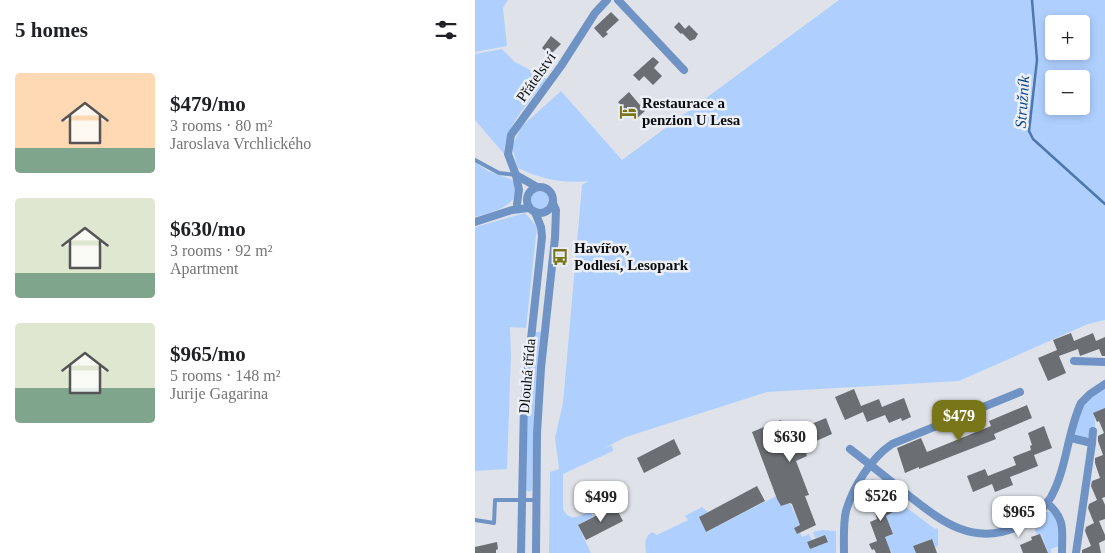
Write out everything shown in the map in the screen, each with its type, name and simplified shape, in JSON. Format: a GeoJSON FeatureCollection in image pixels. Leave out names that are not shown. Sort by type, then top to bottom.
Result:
{"type":"FeatureCollection","features":[{"type":"Feature","properties":{"kind":"street","name":"Přátelství"},"geometry":{"type":"LineString","coordinates":[[515,207],[519,193],[516,175],[508,154],[511,135],[561,66],[595,13],[607,0]]}},
{"type":"Feature","properties":{"kind":"street"},"geometry":{"type":"LineString","coordinates":[[618,0],[684,70]]}},
{"type":"Feature","properties":{"kind":"street"},"geometry":{"type":"LineString","coordinates":[[516,175],[537,187]]}},
{"type":"Feature","properties":{"kind":"street","name":"Přátelství"},"geometry":{"type":"LineString","coordinates":[[518,185],[527,198],[532,210]]}},
{"type":"Feature","properties":{"kind":"street"},"geometry":{"type":"LineString","coordinates":[[475,222],[515,207],[527,198],[531,189],[537,187],[549,190],[553,198],[553,203],[544,212],[515,207]]}},
{"type":"Feature","properties":{"kind":"street","name":"Dlouhá třída"},"geometry":{"type":"LineString","coordinates":[[536,553],[538,401],[556,221],[556,208],[553,203]]}},
{"type":"Feature","properties":{"kind":"street","name":"Dlouhá třída"},"geometry":{"type":"LineString","coordinates":[[521,553],[521,500],[526,380],[542,237],[541,227],[532,210]]}},
{"type":"Feature","properties":{"kind":"street"},"geometry":{"type":"LineString","coordinates":[[1074,361],[1105,362]]}},
{"type":"Feature","properties":{"kind":"street"},"geometry":{"type":"LineString","coordinates":[[850,449],[949,525],[968,532],[995,534],[1013,528],[1032,518],[1047,503],[1058,482],[1081,403],[1105,384]]}},
{"type":"Feature","properties":{"kind":"street"},"geometry":{"type":"LineString","coordinates":[[844,553],[846,512],[853,492],[883,451],[892,444],[1020,392]]}},
{"type":"Feature","properties":{"kind":"street"},"geometry":{"type":"LineString","coordinates":[[1076,553],[1093,431]]}},
{"type":"Feature","properties":{"kind":"street"},"geometry":{"type":"LineString","coordinates":[[1071,438],[1092,443]]}},
{"type":"Feature","properties":{"kind":"street"},"geometry":{"type":"LineString","coordinates":[[1047,503],[1061,518],[1062,553]]}},
{"type":"Feature","properties":{"kind":"lane"},"geometry":{"type":"LineString","coordinates":[[475,160],[499,173],[516,175]]}},
{"type":"Feature","properties":{"kind":"lane"},"geometry":{"type":"LineString","coordinates":[[475,520],[494,523],[495,500],[536,500]]}},
{"type":"Feature","properties":{"kind":"shaded area"},"geometry":{"type":"Polygon","coordinates":[[[475,0],[508,0],[503,8],[507,46],[475,52],[475,0]]]}},
{"type":"Feature","properties":{"kind":"shaded area"},"geometry":{"type":"Polygon","coordinates":[[[839,0],[1105,0],[1105,320],[1088,324],[959,381],[767,392],[626,437],[604,448],[612,445],[613,451],[563,474],[563,509],[572,517],[590,511],[593,517],[578,525],[591,553],[549,553],[550,472],[559,469],[555,438],[563,403],[582,185],[588,181],[552,180],[518,168],[512,147],[521,127],[561,91],[622,160],[839,0]]]}},
{"type":"Feature","properties":{"kind":"shaded area"},"geometry":{"type":"Polygon","coordinates":[[[502,49],[515,62],[547,79],[519,114],[505,143],[504,154],[475,120],[475,54],[502,49]]]}},
{"type":"Feature","properties":{"kind":"shaded area"},"geometry":{"type":"Polygon","coordinates":[[[475,162],[488,171],[513,180],[516,189],[515,196],[511,202],[498,210],[475,217],[475,162]]]}},
{"type":"Feature","properties":{"kind":"shaded area"},"geometry":{"type":"Polygon","coordinates":[[[540,191],[546,194],[549,200],[546,206],[540,209],[534,206],[531,200],[534,194],[540,191]]]}},
{"type":"Feature","properties":{"kind":"shaded area"},"geometry":{"type":"Polygon","coordinates":[[[525,213],[537,227],[526,328],[510,327],[511,356],[507,469],[475,471],[475,227],[525,213]]]}},
{"type":"Feature","properties":{"kind":"shaded area"},"geometry":{"type":"Polygon","coordinates":[[[534,332],[541,332],[534,410],[532,490],[530,492],[526,490],[528,409],[534,332]]]}},
{"type":"Feature","properties":{"kind":"shaded area"},"geometry":{"type":"Polygon","coordinates":[[[1105,387],[1105,409],[1093,413],[1095,421],[1094,430],[1086,439],[1075,436],[1083,405],[1105,387]]]}},
{"type":"Feature","properties":{"kind":"shaded area"},"geometry":{"type":"Polygon","coordinates":[[[872,479],[880,482],[883,479],[901,494],[899,502],[935,529],[938,528],[938,545],[936,548],[931,539],[913,546],[916,553],[892,553],[890,549],[888,550],[885,537],[893,534],[886,516],[893,512],[885,491],[866,499],[870,508],[867,509],[856,503],[865,486],[872,479]]]}},
{"type":"Feature","properties":{"kind":"shaded area"},"geometry":{"type":"Polygon","coordinates":[[[776,496],[781,506],[790,503],[800,525],[794,528],[797,534],[800,532],[802,537],[809,534],[812,540],[807,542],[810,549],[828,541],[825,535],[815,538],[813,532],[822,530],[836,531],[836,553],[646,553],[645,547],[649,534],[652,532],[657,535],[688,520],[685,516],[702,507],[708,512],[699,517],[706,532],[776,496]]]}},
{"type":"Feature","properties":{"kind":"shaded area"},"geometry":{"type":"Polygon","coordinates":[[[1046,512],[1052,512],[1059,520],[1059,546],[1051,549],[1051,553],[1046,553],[1048,552],[1041,534],[1037,535],[1032,522],[1046,512]]]}},
{"type":"Feature","properties":{"kind":"building"},"geometry":{"type":"Polygon","coordinates":[[[611,12],[619,20],[606,32],[608,34],[603,38],[594,28],[611,12]]]}},
{"type":"Feature","properties":{"kind":"building"},"geometry":{"type":"Polygon","coordinates":[[[679,22],[685,29],[689,25],[698,34],[695,39],[690,41],[674,27],[679,22]]]}},
{"type":"Feature","properties":{"kind":"building"},"geometry":{"type":"Polygon","coordinates":[[[551,36],[561,44],[550,55],[542,48],[551,36]]]}},
{"type":"Feature","properties":{"kind":"building"},"geometry":{"type":"Polygon","coordinates":[[[653,57],[659,62],[654,68],[662,76],[653,85],[644,76],[639,81],[633,75],[653,57]]]}},
{"type":"Feature","properties":{"kind":"building"},"geometry":{"type":"Polygon","coordinates":[[[629,92],[645,111],[635,120],[630,115],[628,117],[622,111],[624,109],[618,102],[629,92]]]}},
{"type":"Feature","properties":{"kind":"building"},"geometry":{"type":"Polygon","coordinates":[[[1071,333],[1074,341],[1093,333],[1096,341],[1105,337],[1105,356],[1102,356],[1099,349],[1080,356],[1078,349],[1059,356],[1066,373],[1048,381],[1038,358],[1057,350],[1053,340],[1071,333]]]}},
{"type":"Feature","properties":{"kind":"building"},"geometry":{"type":"Polygon","coordinates":[[[854,389],[861,406],[879,399],[882,407],[904,398],[911,417],[902,421],[901,418],[889,423],[885,415],[867,422],[863,412],[845,420],[835,397],[854,389]]]}},
{"type":"Feature","properties":{"kind":"building"},"geometry":{"type":"Polygon","coordinates":[[[1027,405],[1032,418],[994,434],[996,439],[905,473],[897,448],[921,438],[927,452],[991,426],[989,421],[1027,405]]]}},
{"type":"Feature","properties":{"kind":"building"},"geometry":{"type":"Polygon","coordinates":[[[1105,408],[1105,497],[1102,498],[1105,505],[1105,519],[1099,521],[1105,535],[1105,540],[1099,543],[1101,553],[1082,553],[1082,550],[1091,546],[1085,531],[1086,527],[1094,523],[1088,508],[1089,504],[1097,500],[1091,486],[1092,481],[1100,478],[1095,458],[1103,455],[1098,436],[1104,433],[1093,413],[1105,408]]]}},
{"type":"Feature","properties":{"kind":"building"},"geometry":{"type":"Polygon","coordinates":[[[826,418],[832,434],[805,446],[808,453],[806,454],[807,456],[796,461],[809,495],[805,496],[816,525],[797,534],[794,528],[800,525],[792,504],[781,506],[777,499],[752,432],[781,420],[783,424],[790,421],[794,431],[826,418]]]}},
{"type":"Feature","properties":{"kind":"building"},"geometry":{"type":"Polygon","coordinates":[[[1044,426],[1052,448],[1034,455],[1038,466],[1010,477],[1013,485],[995,492],[992,484],[973,492],[967,476],[985,469],[988,476],[1016,465],[1013,457],[1031,450],[1030,446],[1032,445],[1028,433],[1044,426]]]}},
{"type":"Feature","properties":{"kind":"building"},"geometry":{"type":"Polygon","coordinates":[[[674,439],[681,454],[644,473],[637,458],[674,439]]]}},
{"type":"Feature","properties":{"kind":"building"},"geometry":{"type":"Polygon","coordinates":[[[757,486],[765,501],[706,532],[699,517],[757,486]]]}},
{"type":"Feature","properties":{"kind":"building"},"geometry":{"type":"Polygon","coordinates":[[[885,491],[893,512],[886,516],[893,534],[885,537],[891,553],[876,553],[869,544],[877,541],[870,522],[877,519],[873,507],[870,508],[866,499],[885,491]]]}},
{"type":"Feature","properties":{"kind":"building"},"geometry":{"type":"Polygon","coordinates":[[[615,506],[623,521],[586,540],[578,525],[615,506]]]}},
{"type":"Feature","properties":{"kind":"building"},"geometry":{"type":"Polygon","coordinates":[[[1040,534],[1048,553],[1023,553],[1020,545],[1032,540],[1031,537],[1040,534]]]}},
{"type":"Feature","properties":{"kind":"building"},"geometry":{"type":"Polygon","coordinates":[[[825,535],[828,542],[810,549],[807,542],[825,535]]]}},
{"type":"Feature","properties":{"kind":"building"},"geometry":{"type":"Polygon","coordinates":[[[932,539],[937,553],[916,553],[913,546],[932,539]]]}},
{"type":"Feature","properties":{"kind":"building"},"geometry":{"type":"Polygon","coordinates":[[[497,542],[498,549],[496,553],[475,553],[475,547],[497,542]]]}},
{"type":"Feature","properties":{"kind":"waterway","name":"Stružník"},"geometry":{"type":"LineString","coordinates":[[1032,0],[1037,60],[1029,131],[1033,139],[1105,204]]}},
{"type":"Feature","properties":{"kind":"place","name":"Restaurace a penzion U Lesa"},"geometry":{"type":"Point","coordinates":[628,112]}},
{"type":"Feature","properties":{"kind":"place","name":"Havířov, Podlesí, Lesopark"},"geometry":{"type":"Point","coordinates":[560,257]}}]}
